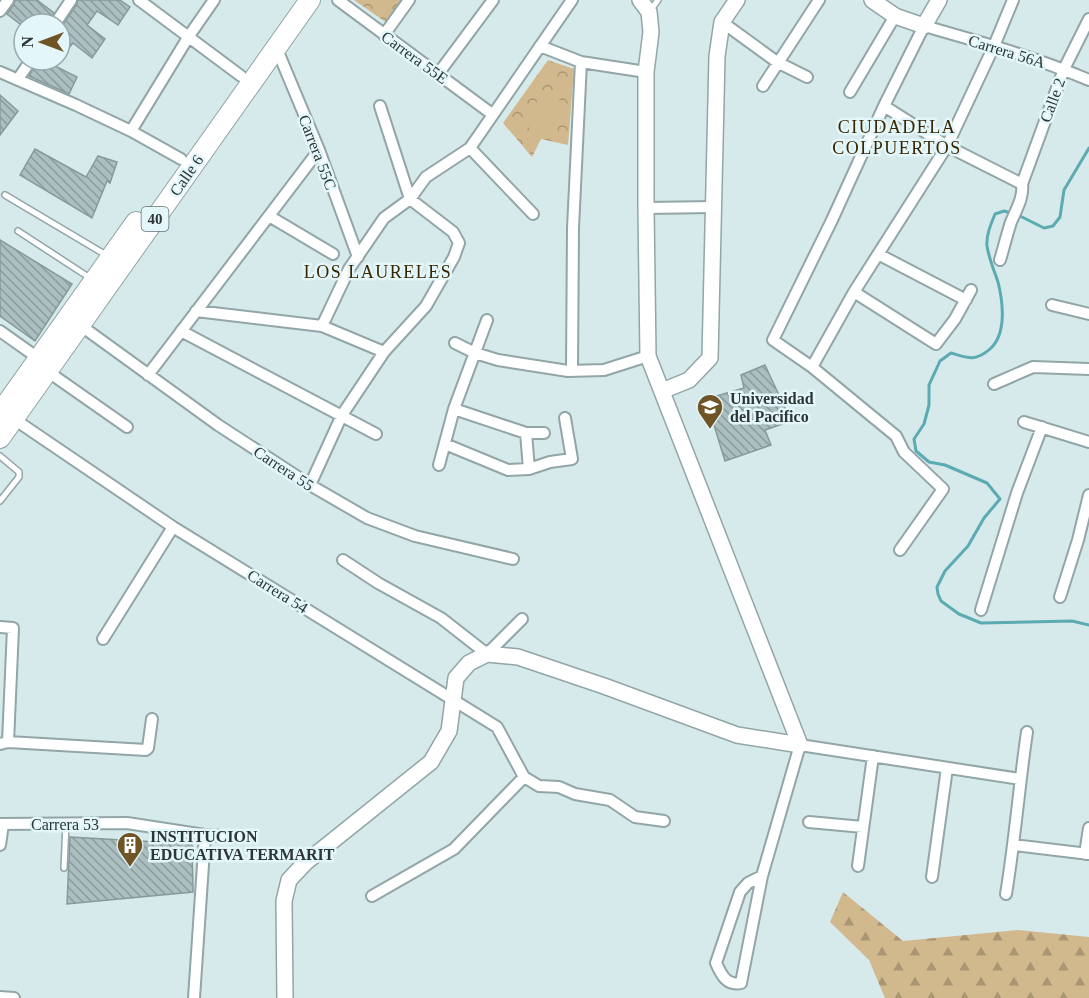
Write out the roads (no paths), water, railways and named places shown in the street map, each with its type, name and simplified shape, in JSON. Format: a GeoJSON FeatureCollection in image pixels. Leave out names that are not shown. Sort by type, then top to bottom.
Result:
{"type":"FeatureCollection","features":[{"type":"Feature","properties":{"kind":"highway","name":"Calle 6"},"geometry":{"type":"LineString","coordinates":[[43,364],[94,281],[294,0]]}},
{"type":"Feature","properties":{"kind":"highway","name":"Calle 6"},"geometry":{"type":"LineString","coordinates":[[0,438],[4,411],[43,364],[80,325],[310,0]]}},
{"type":"Feature","properties":{"kind":"main road"},"geometry":{"type":"LineString","coordinates":[[662,391],[689,380],[710,358],[717,56],[722,22],[737,0]]}},
{"type":"Feature","properties":{"kind":"main road"},"geometry":{"type":"LineString","coordinates":[[872,0],[895,16],[924,26],[939,0]]}},
{"type":"Feature","properties":{"kind":"main road"},"geometry":{"type":"LineString","coordinates":[[649,4],[651,32],[646,72],[648,356],[800,745]]}},
{"type":"Feature","properties":{"kind":"main road"},"geometry":{"type":"LineString","coordinates":[[285,998],[284,901],[289,880],[305,863],[431,762],[449,730],[456,678],[469,663],[487,654],[518,657],[737,735],[800,745]]}},
{"type":"Feature","properties":{"kind":"street"},"geometry":{"type":"LineString","coordinates":[[0,11],[8,0]]}},
{"type":"Feature","properties":{"kind":"street"},"geometry":{"type":"LineString","coordinates":[[139,0],[241,76]]}},
{"type":"Feature","properties":{"kind":"street"},"geometry":{"type":"LineString","coordinates":[[131,131],[189,36],[214,0]]}},
{"type":"Feature","properties":{"kind":"street","name":"Carrera 55E"},"geometry":{"type":"LineString","coordinates":[[338,0],[492,114]]}},
{"type":"Feature","properties":{"kind":"street"},"geometry":{"type":"LineString","coordinates":[[384,35],[409,0]]}},
{"type":"Feature","properties":{"kind":"street"},"geometry":{"type":"LineString","coordinates":[[438,74],[493,0]]}},
{"type":"Feature","properties":{"kind":"street"},"geometry":{"type":"LineString","coordinates":[[322,326],[349,269],[384,218],[410,199],[426,177],[470,148],[572,0]]}},
{"type":"Feature","properties":{"kind":"street"},"geometry":{"type":"LineString","coordinates":[[763,86],[819,0]]}},
{"type":"Feature","properties":{"kind":"street"},"geometry":{"type":"LineString","coordinates":[[812,368],[854,292],[946,146],[994,46],[1013,0]]}},
{"type":"Feature","properties":{"kind":"street"},"geometry":{"type":"LineString","coordinates":[[850,92],[895,16]]}},
{"type":"Feature","properties":{"kind":"street","name":"Calle 2"},"geometry":{"type":"LineString","coordinates":[[1000,260],[1022,195],[1022,184],[1064,69],[1089,19]]}},
{"type":"Feature","properties":{"kind":"street"},"geometry":{"type":"LineString","coordinates":[[722,22],[777,62],[807,77]]}},
{"type":"Feature","properties":{"kind":"street"},"geometry":{"type":"LineString","coordinates":[[900,550],[943,489],[904,452],[896,436],[812,368],[773,340],[924,26]]}},
{"type":"Feature","properties":{"kind":"street","name":"Carrera 56A"},"geometry":{"type":"LineString","coordinates":[[924,26],[994,46],[1064,69],[1089,80]]}},
{"type":"Feature","properties":{"kind":"street"},"geometry":{"type":"LineString","coordinates":[[540,46],[581,62],[646,72]]}},
{"type":"Feature","properties":{"kind":"street","name":"Carrera 55C"},"geometry":{"type":"LineString","coordinates":[[276,47],[319,150],[358,257]]}},
{"type":"Feature","properties":{"kind":"street"},"geometry":{"type":"LineString","coordinates":[[572,371],[573,228],[581,62]]}},
{"type":"Feature","properties":{"kind":"street"},"geometry":{"type":"LineString","coordinates":[[0,72],[131,131],[181,159]]}},
{"type":"Feature","properties":{"kind":"street"},"geometry":{"type":"LineString","coordinates":[[18,79],[23,72]]}},
{"type":"Feature","properties":{"kind":"street"},"geometry":{"type":"LineString","coordinates":[[310,485],[342,415],[384,352],[426,306],[459,243],[453,232],[410,199],[380,106]]}},
{"type":"Feature","properties":{"kind":"street"},"geometry":{"type":"LineString","coordinates":[[884,106],[946,146],[1022,184]]}},
{"type":"Feature","properties":{"kind":"street"},"geometry":{"type":"LineString","coordinates":[[470,148],[533,214]]}},
{"type":"Feature","properties":{"kind":"street"},"geometry":{"type":"LineString","coordinates":[[148,375],[319,150]]}},
{"type":"Feature","properties":{"kind":"street"},"geometry":{"type":"LineString","coordinates":[[646,208],[714,207]]}},
{"type":"Feature","properties":{"kind":"street"},"geometry":{"type":"LineString","coordinates":[[269,216],[333,254]]}},
{"type":"Feature","properties":{"kind":"street"},"geometry":{"type":"LineString","coordinates":[[854,292],[936,344],[955,319],[968,295],[878,254]]}},
{"type":"Feature","properties":{"kind":"street"},"geometry":{"type":"LineString","coordinates":[[1052,305],[1089,314]]}},
{"type":"Feature","properties":{"kind":"street"},"geometry":{"type":"LineString","coordinates":[[196,311],[322,326],[384,352]]}},
{"type":"Feature","properties":{"kind":"street"},"geometry":{"type":"LineString","coordinates":[[439,465],[454,410],[487,320]]}},
{"type":"Feature","properties":{"kind":"street","name":"Carrera 55"},"geometry":{"type":"LineString","coordinates":[[80,325],[218,425],[310,485],[367,518],[416,536],[513,559]]}},
{"type":"Feature","properties":{"kind":"street"},"geometry":{"type":"LineString","coordinates":[[0,331],[127,427]]}},
{"type":"Feature","properties":{"kind":"street"},"geometry":{"type":"LineString","coordinates":[[181,331],[376,434]]}},
{"type":"Feature","properties":{"kind":"street"},"geometry":{"type":"LineString","coordinates":[[455,343],[475,353],[498,360],[572,371],[604,370],[648,356]]}},
{"type":"Feature","properties":{"kind":"street"},"geometry":{"type":"LineString","coordinates":[[994,384],[1033,367],[1089,369]]}},
{"type":"Feature","properties":{"kind":"street"},"geometry":{"type":"LineString","coordinates":[[454,410],[526,433],[544,433]]}},
{"type":"Feature","properties":{"kind":"street","name":"Carrera 54"},"geometry":{"type":"LineString","coordinates":[[4,411],[173,527],[497,727],[524,777]]}},
{"type":"Feature","properties":{"kind":"street"},"geometry":{"type":"LineString","coordinates":[[445,444],[508,470],[529,469],[550,462],[572,459],[565,418]]}},
{"type":"Feature","properties":{"kind":"street"},"geometry":{"type":"LineString","coordinates":[[1024,422],[1089,442]]}},
{"type":"Feature","properties":{"kind":"street"},"geometry":{"type":"LineString","coordinates":[[981,609],[1017,493],[1042,428]]}},
{"type":"Feature","properties":{"kind":"street"},"geometry":{"type":"LineString","coordinates":[[526,433],[529,469]]}},
{"type":"Feature","properties":{"kind":"street"},"geometry":{"type":"LineString","coordinates":[[1060,597],[1084,541],[1089,495]]}},
{"type":"Feature","properties":{"kind":"street"},"geometry":{"type":"LineString","coordinates":[[103,639],[173,527]]}},
{"type":"Feature","properties":{"kind":"street"},"geometry":{"type":"LineString","coordinates":[[343,560],[378,583],[441,618],[487,654],[522,619]]}},
{"type":"Feature","properties":{"kind":"street"},"geometry":{"type":"LineString","coordinates":[[0,627],[13,628],[4,743],[146,750],[152,719]]}},
{"type":"Feature","properties":{"kind":"street"},"geometry":{"type":"LineString","coordinates":[[1006,894],[1027,732]]}},
{"type":"Feature","properties":{"kind":"street"},"geometry":{"type":"LineString","coordinates":[[762,876],[748,883],[740,892],[716,963],[723,979],[735,984],[741,983],[762,876],[800,745],[1020,779]]}},
{"type":"Feature","properties":{"kind":"street"},"geometry":{"type":"LineString","coordinates":[[858,866],[873,756]]}},
{"type":"Feature","properties":{"kind":"street"},"geometry":{"type":"LineString","coordinates":[[932,877],[946,768]]}},
{"type":"Feature","properties":{"kind":"street"},"geometry":{"type":"LineString","coordinates":[[372,896],[454,849],[524,777],[539,786],[559,787],[575,794],[610,800],[635,817],[664,821]]}},
{"type":"Feature","properties":{"kind":"street"},"geometry":{"type":"LineString","coordinates":[[809,822],[863,827]]}},
{"type":"Feature","properties":{"kind":"street","name":"Carrera 53"},"geometry":{"type":"LineString","coordinates":[[2,824],[127,823],[205,835],[237,837]]}},
{"type":"Feature","properties":{"kind":"street"},"geometry":{"type":"LineString","coordinates":[[0,845],[2,824]]}},
{"type":"Feature","properties":{"kind":"street"},"geometry":{"type":"LineString","coordinates":[[1014,845],[1087,854],[1089,828]]}},
{"type":"Feature","properties":{"kind":"street"},"geometry":{"type":"LineString","coordinates":[[194,998],[205,835]]}},
{"type":"Feature","properties":{"kind":"street"},"geometry":{"type":"LineString","coordinates":[[0,997],[14,998]]}},
{"type":"Feature","properties":{"kind":"lane"},"geometry":{"type":"LineString","coordinates":[[5,195],[110,258]]}},
{"type":"Feature","properties":{"kind":"lane"},"geometry":{"type":"LineString","coordinates":[[18,231],[94,281]]}},
{"type":"Feature","properties":{"kind":"lane"},"geometry":{"type":"LineString","coordinates":[[0,456],[19,472],[19,477],[0,501]]}},
{"type":"Feature","properties":{"kind":"lane"},"geometry":{"type":"LineString","coordinates":[[64,868],[66,824]]}},
{"type":"Feature","properties":{"kind":"waterway"},"geometry":{"type":"LineString","coordinates":[[1018,215],[1044,228],[1053,226],[1060,217],[1064,190],[1089,148]]}},
{"type":"Feature","properties":{"kind":"waterway"},"geometry":{"type":"LineString","coordinates":[[1011,213],[1004,211],[995,214],[987,238],[990,260],[1001,299],[1002,317],[999,335],[990,349],[980,356],[967,357],[951,353],[940,361],[929,385],[929,405],[924,424],[914,439],[916,451],[929,462],[945,465],[987,483],[1000,499],[984,518],[968,546],[945,571],[937,587],[938,594],[941,601],[959,614],[981,623],[1072,621],[1089,625]]}},
{"type":"Feature","properties":{"kind":"place","name":"Universidad del Pacifico"},"geometry":{"type":"Point","coordinates":[710,430]}},
{"type":"Feature","properties":{"kind":"place","name":"INSTITUCION EDUCATIVA TERMARIT"},"geometry":{"type":"Point","coordinates":[130,868]}},
{"type":"Feature","properties":{"kind":"district","name":"CIUDADELA COLPUERTOS"},"geometry":{"type":"Point","coordinates":[897,137]}},
{"type":"Feature","properties":{"kind":"district","name":"LOS LAURELES"},"geometry":{"type":"Point","coordinates":[378,272]}}]}
